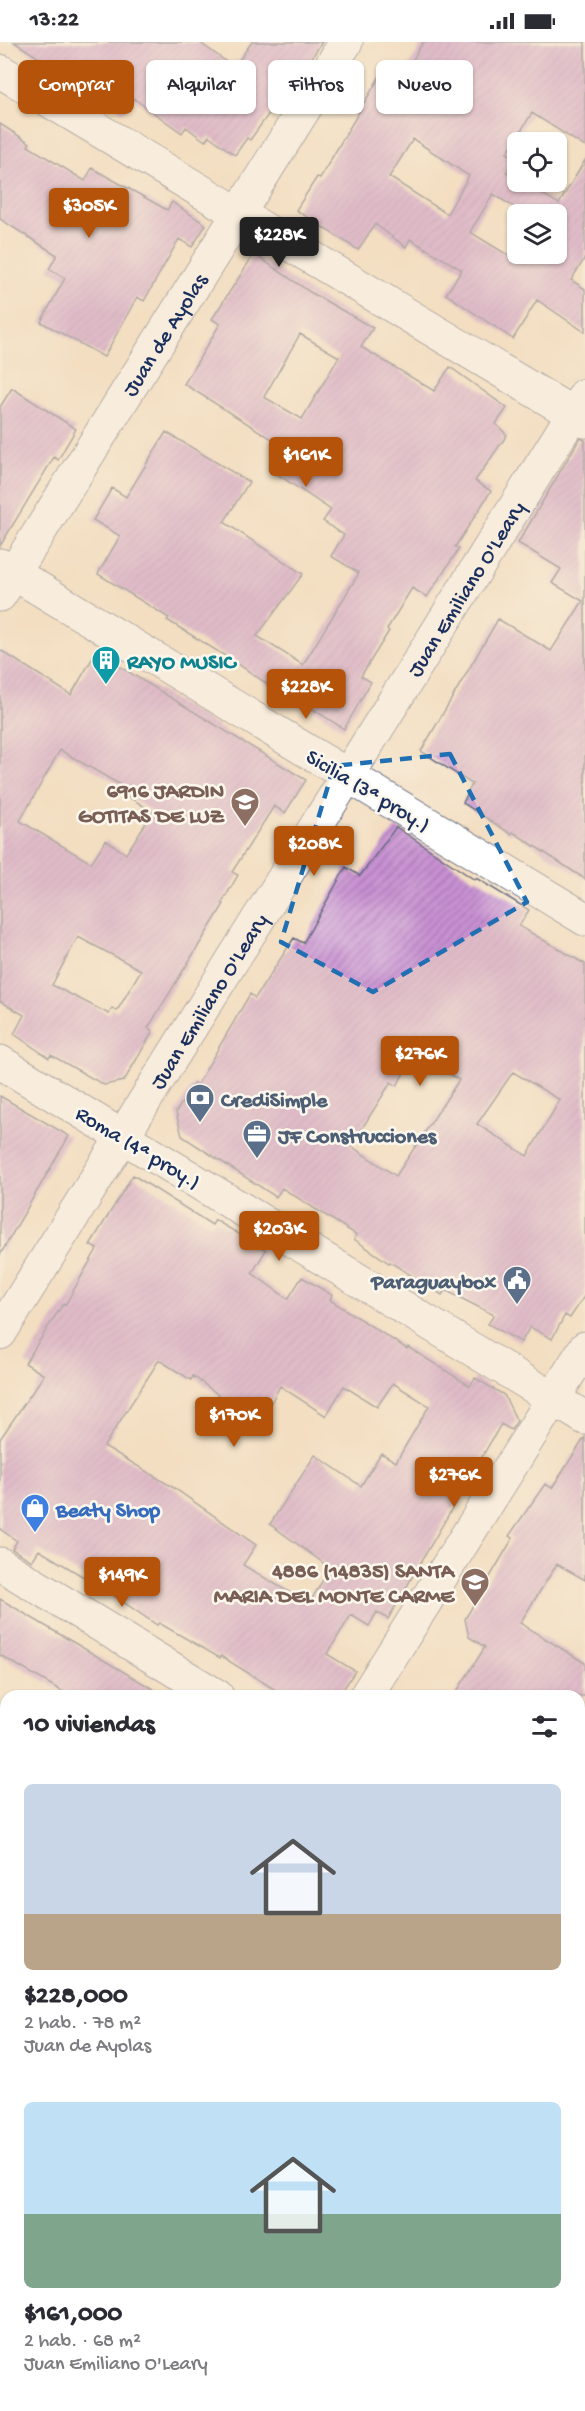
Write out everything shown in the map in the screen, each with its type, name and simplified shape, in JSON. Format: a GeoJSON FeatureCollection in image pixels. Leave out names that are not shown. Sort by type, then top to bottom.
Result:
{"type":"FeatureCollection","features":[{"type":"Feature","properties":{"kind":"street","name":"Juan de Ayolas"},"geometry":{"type":"LineString","coordinates":[[5,578],[239,214],[346,42]]}},
{"type":"Feature","properties":{"kind":"street"},"geometry":{"type":"LineString","coordinates":[[0,71],[239,214],[581,410]]}},
{"type":"Feature","properties":{"kind":"street","name":"Juan Emiliano O'Leary"},"geometry":{"type":"LineString","coordinates":[[0,1333],[348,776],[581,410]]}},
{"type":"Feature","properties":{"kind":"street","name":"Sicilia (3ª proy.)"},"geometry":{"type":"LineString","coordinates":[[5,578],[348,776],[585,919]]}},
{"type":"Feature","properties":{"kind":"street","name":"Roma (4ª proy.)"},"geometry":{"type":"LineString","coordinates":[[0,1062],[585,1418]]}},
{"type":"Feature","properties":{"kind":"street"},"geometry":{"type":"LineString","coordinates":[[370,1690],[585,1348]]}},
{"type":"Feature","properties":{"kind":"street"},"geometry":{"type":"LineString","coordinates":[[0,1564],[207,1690]]}},
{"type":"Feature","properties":{"kind":"highlighted area"},"geometry":{"type":"Polygon","coordinates":[[[450,754],[527,902],[373,992],[281,942],[334,766],[450,754]]]}},
{"type":"Feature","properties":{"kind":"building"},"geometry":{"type":"Polygon","coordinates":[[[14,42],[199,42],[224,60],[146,60],[146,107],[134,99],[134,60],[42,60],[14,42]]]}},
{"type":"Feature","properties":{"kind":"building"},"geometry":{"type":"Polygon","coordinates":[[[252,42],[322,42],[310,60],[268,60],[269,114],[250,140],[247,138],[235,155],[209,136],[205,141],[186,127],[182,133],[155,114],[256,114],[256,60],[239,60],[252,42]]]}},
{"type":"Feature","properties":{"kind":"building"},"geometry":{"type":"Polygon","coordinates":[[[423,42],[585,42],[585,147],[567,135],[567,132],[562,132],[532,113],[520,132],[507,132],[506,172],[507,192],[539,192],[559,204],[585,160],[585,258],[571,280],[585,289],[585,332],[537,300],[513,339],[446,294],[462,270],[410,239],[406,247],[375,224],[358,250],[296,210],[317,177],[320,178],[358,114],[364,114],[364,103],[376,83],[376,114],[473,114],[473,60],[413,60],[423,42]],[[413,139],[389,177],[447,214],[469,176],[413,139]]]}},
{"type":"Feature","properties":{"kind":"building"},"geometry":{"type":"Polygon","coordinates":[[[0,124],[30,143],[28,146],[85,181],[92,168],[167,210],[172,202],[206,225],[192,247],[179,239],[144,301],[137,297],[104,357],[41,322],[65,278],[49,269],[57,255],[0,219],[0,124]]]}},
{"type":"Feature","properties":{"kind":"building"},"geometry":{"type":"Polygon","coordinates":[[[254,254],[310,292],[373,328],[361,347],[434,391],[450,367],[507,408],[496,424],[507,435],[475,481],[491,491],[455,547],[459,549],[427,597],[412,588],[361,676],[371,682],[344,729],[284,691],[282,694],[167,620],[169,618],[98,574],[120,536],[93,520],[112,488],[126,497],[166,432],[249,482],[224,522],[303,574],[257,636],[303,665],[359,573],[331,556],[344,535],[323,521],[331,510],[271,470],[285,447],[184,384],[220,324],[212,319],[254,254]],[[300,334],[264,397],[302,419],[339,357],[300,334]]]}},
{"type":"Feature","properties":{"kind":"building"},"geometry":{"type":"Polygon","coordinates":[[[12,388],[76,429],[58,460],[54,457],[0,546],[0,407],[12,388]]]}},
{"type":"Feature","properties":{"kind":"building"},"geometry":{"type":"Polygon","coordinates":[[[580,438],[585,440],[585,879],[513,832],[511,834],[463,803],[472,784],[421,751],[498,619],[551,651],[583,601],[552,583],[561,569],[518,543],[580,438]]]}},
{"type":"Feature","properties":{"kind":"building"},"geometry":{"type":"Polygon","coordinates":[[[0,650],[71,695],[96,652],[306,780],[285,813],[274,806],[232,872],[238,875],[222,903],[224,904],[148,1028],[153,1031],[124,1081],[104,1085],[51,1055],[49,1058],[14,1034],[24,1015],[0,1001],[0,650]],[[60,750],[20,821],[91,863],[106,840],[126,854],[153,812],[121,792],[124,787],[60,750]],[[78,937],[52,985],[109,1014],[112,1008],[117,1011],[141,970],[78,937]]]}},
{"type":"Feature","properties":{"kind":"building"},"geometry":{"type":"Polygon","coordinates":[[[396,827],[475,880],[476,878],[529,910],[519,926],[585,964],[585,1295],[570,1318],[565,1315],[552,1339],[530,1327],[521,1342],[488,1324],[494,1315],[445,1290],[442,1295],[389,1263],[354,1239],[357,1235],[282,1188],[276,1197],[182,1136],[176,1112],[194,1083],[197,1085],[250,994],[255,998],[294,938],[303,943],[346,867],[360,876],[396,827]],[[415,1051],[397,1086],[391,1082],[351,1146],[396,1176],[459,1080],[415,1051]],[[513,1072],[477,1124],[527,1156],[560,1100],[513,1072]]]}},
{"type":"Feature","properties":{"kind":"building"},"geometry":{"type":"Polygon","coordinates":[[[0,1096],[69,1136],[0,1255],[0,1096]]]}},
{"type":"Feature","properties":{"kind":"building"},"geometry":{"type":"Polygon","coordinates":[[[133,1175],[212,1225],[215,1220],[266,1250],[252,1273],[288,1299],[302,1277],[332,1295],[330,1300],[470,1386],[475,1378],[504,1395],[517,1421],[511,1430],[501,1424],[388,1619],[377,1612],[369,1626],[351,1615],[327,1654],[355,1671],[343,1690],[275,1690],[221,1656],[220,1658],[159,1623],[157,1625],[107,1591],[39,1550],[32,1561],[12,1549],[17,1541],[0,1529],[0,1439],[44,1375],[25,1363],[63,1304],[65,1305],[97,1249],[90,1245],[133,1175]],[[159,1360],[104,1446],[174,1488],[256,1545],[243,1565],[309,1604],[330,1568],[270,1524],[315,1455],[361,1486],[381,1453],[396,1462],[429,1406],[393,1383],[377,1407],[344,1386],[326,1416],[280,1386],[259,1425],[193,1376],[191,1380],[159,1360]]]}},
{"type":"Feature","properties":{"kind":"building"},"geometry":{"type":"Polygon","coordinates":[[[585,1437],[585,1580],[557,1564],[520,1623],[585,1663],[585,1690],[458,1690],[485,1647],[469,1637],[465,1619],[513,1538],[509,1536],[545,1484],[552,1488],[585,1437]]]}},
{"type":"Feature","properties":{"kind":"building"},"geometry":{"type":"Polygon","coordinates":[[[0,1599],[155,1690],[60,1690],[0,1655],[0,1599]]]}},
{"type":"Feature","properties":{"kind":"place","name":"RAYO MUSIC"},"geometry":{"type":"Point","coordinates":[106,686]}},
{"type":"Feature","properties":{"kind":"place","name":"6916 JARDIN GOTITAS DE LUZ"},"geometry":{"type":"Point","coordinates":[245,828]}},
{"type":"Feature","properties":{"kind":"place","name":"CrediSimple"},"geometry":{"type":"Point","coordinates":[200,1124]}},
{"type":"Feature","properties":{"kind":"place","name":"JF Construcciones"},"geometry":{"type":"Point","coordinates":[257,1160]}},
{"type":"Feature","properties":{"kind":"place","name":"Paraguaybox"},"geometry":{"type":"Point","coordinates":[517,1306]}},
{"type":"Feature","properties":{"kind":"place","name":"Beaty Shop"},"geometry":{"type":"Point","coordinates":[35,1534]}},
{"type":"Feature","properties":{"kind":"place","name":"4886 (14835) SANTA MARIA DEL MONTE CARME"},"geometry":{"type":"Point","coordinates":[475,1608]}}]}
